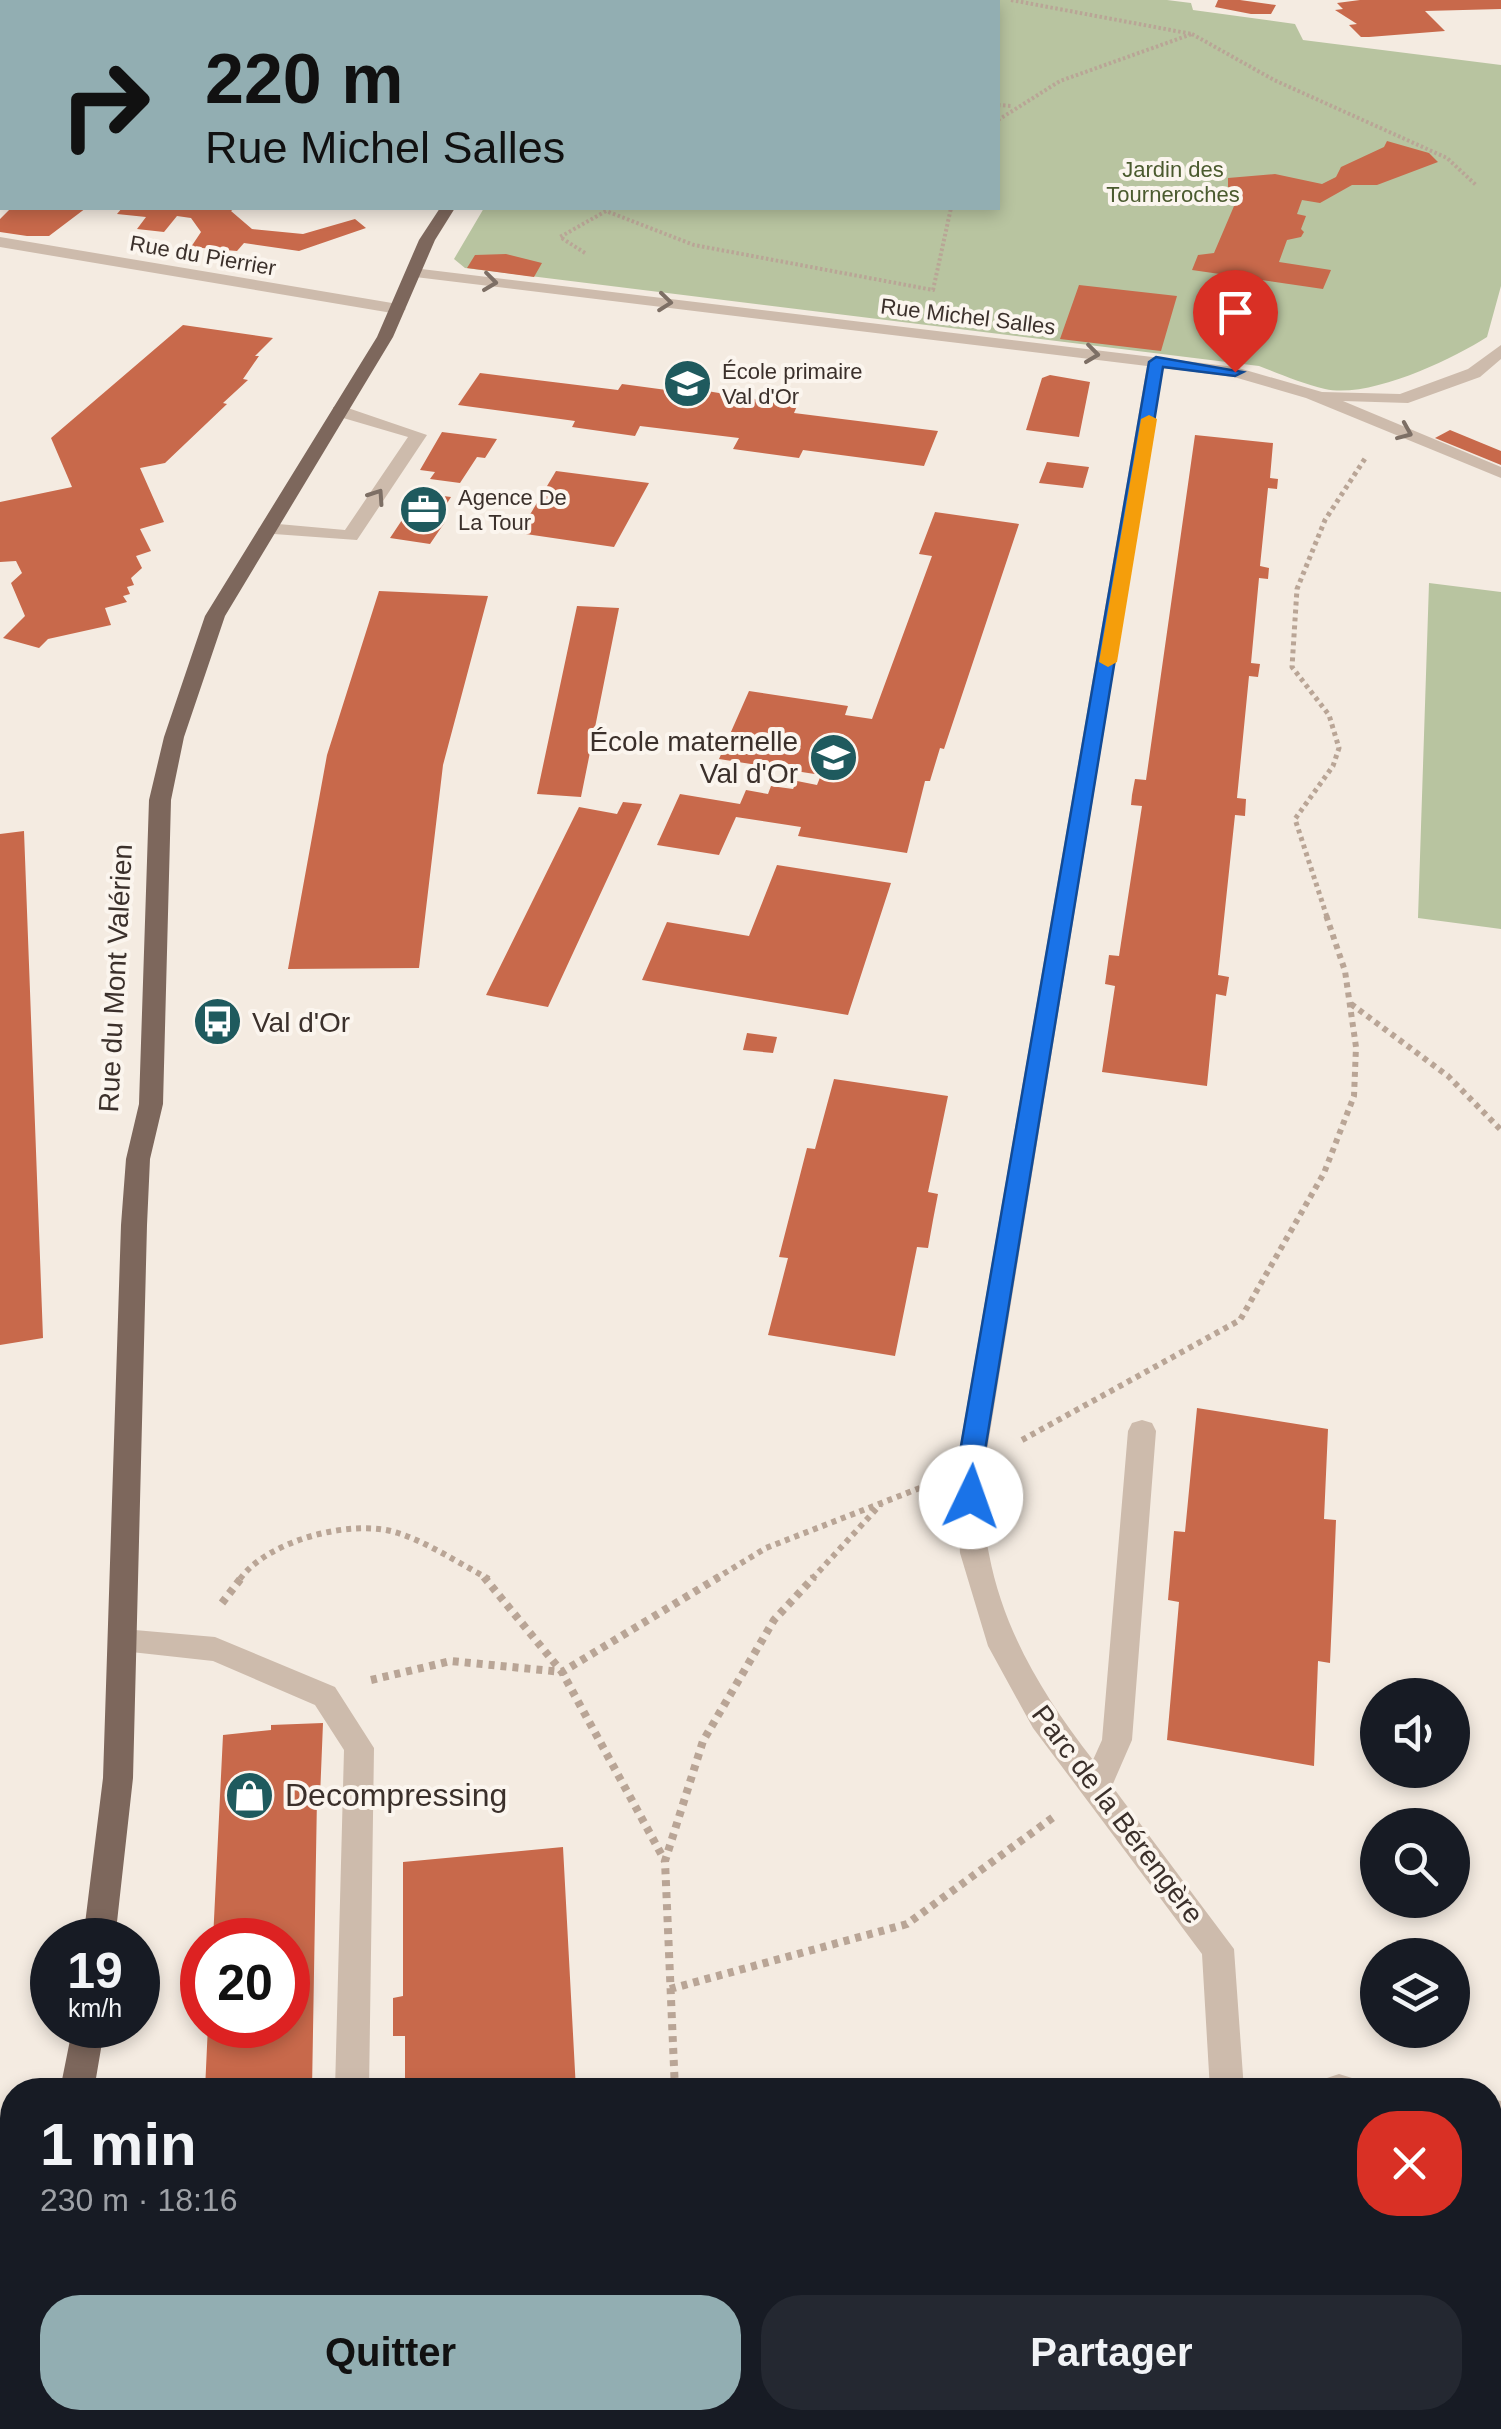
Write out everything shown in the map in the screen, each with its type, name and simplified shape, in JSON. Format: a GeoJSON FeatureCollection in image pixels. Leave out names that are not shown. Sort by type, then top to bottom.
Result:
{"type":"FeatureCollection","features":[{"type":"Feature","properties":{"kind":"main road","name":"Rue du Mont Valérien"},"geometry":{"type":"LineString","coordinates":[[102,1918],[118,1778],[135,1208],[138,1159],[151,1104],[160,800],[174,736],[215,616],[398,310],[446,210]]}},
{"type":"Feature","properties":{"kind":"main road"},"geometry":{"type":"LineString","coordinates":[[79,2078],[85,2048]]}},
{"type":"Feature","properties":{"kind":"street","name":"Rue du Pierrier"},"geometry":{"type":"LineString","coordinates":[[0,242],[398,310]]}},
{"type":"Feature","properties":{"kind":"street","name":"Rue Michel Salles"},"geometry":{"type":"LineString","coordinates":[[413,272],[1235,372],[1312,394],[1501,474]]}},
{"type":"Feature","properties":{"kind":"street"},"geometry":{"type":"LineString","coordinates":[[1312,394],[1402,399],[1474,373],[1501,350]]}},
{"type":"Feature","properties":{"kind":"street","name":"Parc de la Bérengère"},"geometry":{"type":"LineString","coordinates":[[1156,362],[970,1469],[974,1553],[998,1637],[1044,1719],[1218,1949],[1226,2078]]}},
{"type":"Feature","properties":{"kind":"street"},"geometry":{"type":"LineString","coordinates":[[267,529],[350,536],[418,435],[339,411]]}},
{"type":"Feature","properties":{"kind":"street"},"geometry":{"type":"LineString","coordinates":[[1097,1786],[1117,1740],[1142,1432]]}},
{"type":"Feature","properties":{"kind":"street"},"geometry":{"type":"LineString","coordinates":[[123,1641],[215,1649],[324,1696],[359,1748],[352,2078]]}},
{"type":"Feature","properties":{"kind":"path"},"geometry":{"type":"LineString","coordinates":[[730,0],[765,0]]}},
{"type":"Feature","properties":{"kind":"path"},"geometry":{"type":"LineString","coordinates":[[1012,0],[1192,34],[1274,80],[1446,158],[1476,185]]}},
{"type":"Feature","properties":{"kind":"path"},"geometry":{"type":"LineString","coordinates":[[1000,118],[1013,106],[1060,80],[1192,34]]}},
{"type":"Feature","properties":{"kind":"path"},"geometry":{"type":"LineString","coordinates":[[1000,105],[1013,106]]}},
{"type":"Feature","properties":{"kind":"path"},"geometry":{"type":"LineString","coordinates":[[568,291],[593,258],[560,237],[603,210]]}},
{"type":"Feature","properties":{"kind":"path"},"geometry":{"type":"LineString","coordinates":[[607,210],[694,245],[933,290],[951,210]]}},
{"type":"Feature","properties":{"kind":"path"},"geometry":{"type":"LineString","coordinates":[[1350,1004],[1448,1076],[1501,1130]]}},
{"type":"Feature","properties":{"kind":"path"},"geometry":{"type":"LineString","coordinates":[[674,2078],[666,1861],[703,1741],[774,1620],[882,1503]]}},
{"type":"Feature","properties":{"kind":"path"},"geometry":{"type":"LineString","coordinates":[[212,1616],[245,1572],[284,1545],[334,1530],[396,1532],[491,1580],[562,1672],[666,1861]]}},
{"type":"Feature","properties":{"kind":"path"},"geometry":{"type":"LineString","coordinates":[[670,1989],[906,1924],[1097,1786]]}},
{"type":"Feature","properties":{"kind":"green space","name":"Jardin des Tourneroches"},"geometry":{"type":"Polygon","coordinates":[[[1000,0],[1191,3],[1193,10],[1295,24],[1303,40],[1501,65],[1501,286],[1487,337],[1409,375],[1364,388],[1325,389],[1259,366],[465,268],[454,259],[483,210],[1000,210],[1000,0]]]}},
{"type":"Feature","properties":{"kind":"green space"},"geometry":{"type":"Polygon","coordinates":[[[1429,583],[1501,592],[1501,929],[1418,918],[1429,583]]]}},
{"type":"Feature","properties":{"kind":"building"},"geometry":{"type":"Polygon","coordinates":[[[1218,0],[1276,5],[1271,14],[1251,14],[1215,7],[1218,0]]]}},
{"type":"Feature","properties":{"kind":"building"},"geometry":{"type":"Polygon","coordinates":[[[1501,0],[1501,9],[1425,11],[1445,31],[1361,37],[1349,25],[1357,24],[1335,10],[1343,9],[1337,3],[1501,0]]]}},
{"type":"Feature","properties":{"kind":"building"},"geometry":{"type":"Polygon","coordinates":[[[1387,141],[1429,153],[1438,162],[1377,185],[1352,185],[1320,203],[1302,200],[1297,214],[1306,216],[1301,229],[1304,232],[1301,237],[1287,240],[1279,262],[1331,270],[1323,289],[1192,270],[1198,255],[1214,253],[1240,192],[1228,187],[1228,178],[1275,174],[1322,184],[1336,177],[1341,167],[1384,147],[1387,141]]]}},
{"type":"Feature","properties":{"kind":"building"},"geometry":{"type":"Polygon","coordinates":[[[9,210],[83,210],[49,236],[0,232],[0,219],[9,210]]]}},
{"type":"Feature","properties":{"kind":"building"},"geometry":{"type":"Polygon","coordinates":[[[120,210],[232,210],[252,229],[303,234],[355,219],[366,228],[299,251],[244,243],[237,251],[191,247],[201,232],[191,218],[177,216],[164,232],[137,229],[146,217],[117,214],[120,210]]]}},
{"type":"Feature","properties":{"kind":"building"},"geometry":{"type":"Polygon","coordinates":[[[506,254],[542,263],[534,277],[467,268],[475,255],[506,254]]]}},
{"type":"Feature","properties":{"kind":"building"},"geometry":{"type":"Polygon","coordinates":[[[1079,285],[1177,296],[1161,351],[1060,339],[1079,285]]]}},
{"type":"Feature","properties":{"kind":"building"},"geometry":{"type":"Polygon","coordinates":[[[183,325],[273,338],[255,356],[259,356],[243,379],[248,380],[223,403],[227,404],[165,463],[140,468],[164,522],[140,529],[151,551],[136,556],[142,568],[131,578],[134,585],[127,587],[130,594],[123,596],[127,602],[105,608],[111,625],[48,639],[39,648],[3,638],[25,616],[11,583],[22,573],[16,561],[0,562],[0,502],[72,487],[51,438],[183,325]]]}},
{"type":"Feature","properties":{"kind":"building"},"geometry":{"type":"Polygon","coordinates":[[[480,373],[618,390],[622,384],[674,391],[677,386],[797,406],[794,413],[938,431],[924,466],[803,450],[799,458],[733,449],[739,438],[640,426],[635,436],[572,427],[575,421],[458,405],[480,373]]]}},
{"type":"Feature","properties":{"kind":"building"},"geometry":{"type":"Polygon","coordinates":[[[1050,375],[1090,382],[1079,437],[1026,430],[1042,378],[1050,375]]]}},
{"type":"Feature","properties":{"kind":"building"},"geometry":{"type":"Polygon","coordinates":[[[1450,430],[1501,451],[1501,465],[1435,438],[1450,430]]]}},
{"type":"Feature","properties":{"kind":"building"},"geometry":{"type":"Polygon","coordinates":[[[442,432],[497,439],[485,458],[477,457],[460,483],[430,479],[435,472],[420,470],[442,432]]]}},
{"type":"Feature","properties":{"kind":"building"},"geometry":{"type":"Polygon","coordinates":[[[1195,435],[1273,443],[1270,478],[1278,479],[1277,489],[1268,488],[1260,566],[1269,568],[1268,579],[1259,578],[1251,663],[1260,664],[1258,677],[1249,676],[1237,798],[1246,799],[1245,816],[1235,815],[1218,975],[1229,977],[1226,996],[1216,994],[1207,1086],[1102,1072],[1115,986],[1105,984],[1109,955],[1119,956],[1142,806],[1131,805],[1132,795],[1135,779],[1146,780],[1195,435]]]}},
{"type":"Feature","properties":{"kind":"building"},"geometry":{"type":"Polygon","coordinates":[[[1047,462],[1089,467],[1083,488],[1039,483],[1047,462]]]}},
{"type":"Feature","properties":{"kind":"building"},"geometry":{"type":"Polygon","coordinates":[[[556,471],[649,483],[614,547],[519,533],[556,471]]]}},
{"type":"Feature","properties":{"kind":"building"},"geometry":{"type":"Polygon","coordinates":[[[420,493],[451,497],[436,521],[445,522],[430,544],[390,538],[420,493]]]}},
{"type":"Feature","properties":{"kind":"building"},"geometry":{"type":"Polygon","coordinates":[[[935,512],[1019,524],[944,749],[940,748],[930,781],[925,781],[907,853],[798,836],[801,827],[736,817],[719,855],[657,845],[680,794],[740,804],[746,790],[768,794],[771,786],[793,789],[797,781],[817,785],[821,775],[719,759],[749,691],[848,706],[845,715],[872,719],[932,556],[919,554],[935,512]]]}},
{"type":"Feature","properties":{"kind":"building"},"geometry":{"type":"Polygon","coordinates":[[[379,591],[488,596],[443,765],[419,968],[288,969],[327,755],[379,591]]]}},
{"type":"Feature","properties":{"kind":"building"},"geometry":{"type":"Polygon","coordinates":[[[577,606],[619,608],[581,797],[537,794],[577,606]]]}},
{"type":"Feature","properties":{"kind":"building"},"geometry":{"type":"Polygon","coordinates":[[[623,802],[642,804],[548,1007],[486,995],[579,807],[617,814],[623,802]]]}},
{"type":"Feature","properties":{"kind":"building"},"geometry":{"type":"Polygon","coordinates":[[[24,831],[43,1338],[0,1345],[0,834],[24,831]]]}},
{"type":"Feature","properties":{"kind":"building"},"geometry":{"type":"Polygon","coordinates":[[[777,865],[891,883],[848,1015],[642,980],[667,922],[749,936],[777,865]]]}},
{"type":"Feature","properties":{"kind":"building"},"geometry":{"type":"Polygon","coordinates":[[[747,1033],[777,1037],[773,1053],[743,1050],[747,1033]]]}},
{"type":"Feature","properties":{"kind":"building"},"geometry":{"type":"Polygon","coordinates":[[[834,1079],[948,1096],[928,1192],[938,1194],[928,1248],[917,1247],[895,1356],[768,1335],[788,1258],[779,1257],[807,1148],[815,1149],[834,1079]]]}},
{"type":"Feature","properties":{"kind":"building"},"geometry":{"type":"Polygon","coordinates":[[[1197,1408],[1328,1429],[1324,1519],[1336,1520],[1333,1596],[1330,1663],[1318,1661],[1314,1766],[1167,1740],[1179,1602],[1168,1600],[1174,1531],[1185,1532],[1197,1408]]]}},
{"type":"Feature","properties":{"kind":"building"},"geometry":{"type":"Polygon","coordinates":[[[323,1723],[317,1797],[312,2078],[206,2078],[207,2048],[310,2048],[310,1918],[214,1918],[223,1735],[271,1730],[271,1725],[323,1723]]]}},
{"type":"Feature","properties":{"kind":"building"},"geometry":{"type":"Polygon","coordinates":[[[563,1847],[575,2078],[405,2078],[405,2036],[393,2036],[393,1998],[403,1996],[403,1862],[563,1847]]]}},
{"type":"Feature","properties":{"kind":"slow traffic"},"geometry":{"type":"LineString","coordinates":[[1108,662],[1149,419]]}},
{"type":"Feature","properties":{"kind":"place","name":"École primaire Val d'Or"},"geometry":{"type":"Point","coordinates":[687,384]}},
{"type":"Feature","properties":{"kind":"place","name":"Agence De La Tour"},"geometry":{"type":"Point","coordinates":[423,510]}},
{"type":"Feature","properties":{"kind":"place","name":"École maternelle Val d'Or"},"geometry":{"type":"Point","coordinates":[833,757]}},
{"type":"Feature","properties":{"kind":"place","name":"Val d'Or"},"geometry":{"type":"Point","coordinates":[217,1022]}},
{"type":"Feature","properties":{"kind":"place","name":"Decompressing"},"geometry":{"type":"Point","coordinates":[250,1795]}},
{"type":"Feature","properties":{"kind":"route"},"geometry":{"type":"LineString","coordinates":[[971,1497],[970,1469],[1156,362],[1235,372]]}}]}
